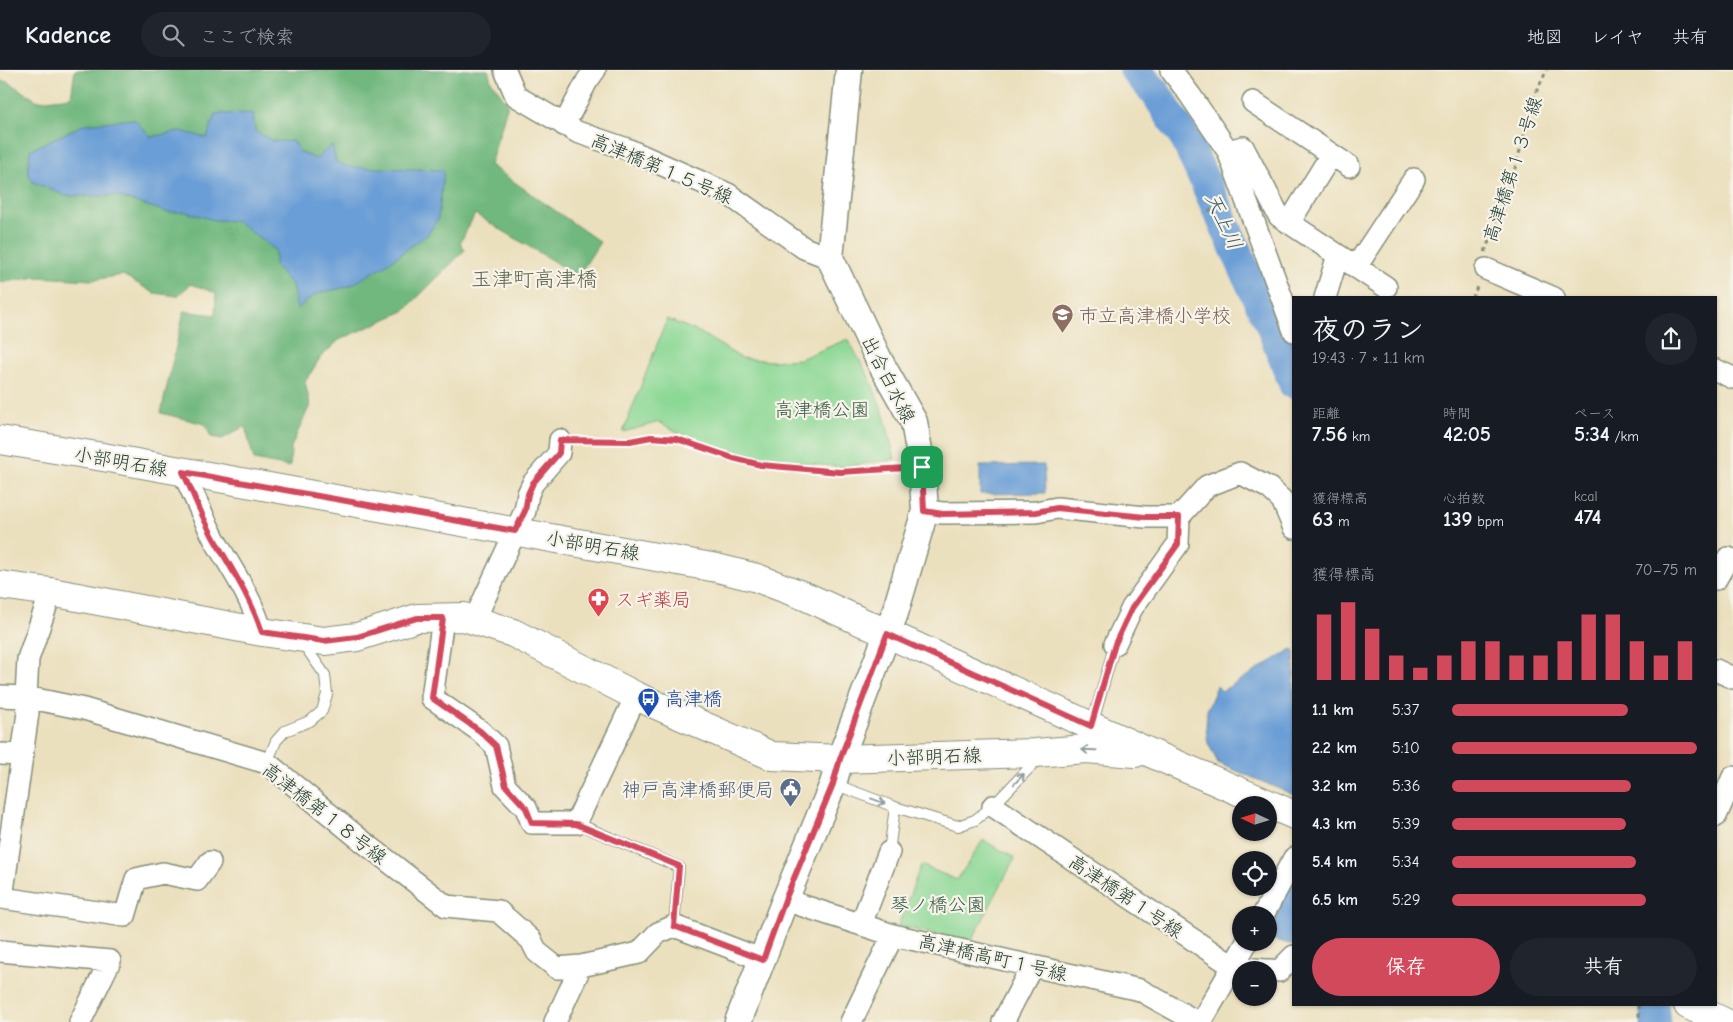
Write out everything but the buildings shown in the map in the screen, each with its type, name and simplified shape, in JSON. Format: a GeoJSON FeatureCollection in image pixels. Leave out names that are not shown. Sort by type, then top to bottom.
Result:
{"type":"FeatureCollection","features":[{"type":"Feature","properties":{"kind":"main road","name":"小部明石線"},"geometry":{"type":"LineString","coordinates":[[0,440],[659,556],[757,578],[806,597],[1155,755],[1292,814]]}},
{"type":"Feature","properties":{"kind":"main road","name":"小部明石線"},"geometry":{"type":"LineString","coordinates":[[0,585],[51,592],[262,632],[324,641],[357,637],[417,618],[464,617],[513,633],[636,696],[772,756],[836,772],[1086,749],[1155,755]]}},
{"type":"Feature","properties":{"kind":"main road"},"geometry":{"type":"LineString","coordinates":[[1690,1006],[1724,1022]]}},
{"type":"Feature","properties":{"kind":"street","name":"高津橋第１５号線"},"geometry":{"type":"LineString","coordinates":[[505,70],[516,96],[564,125],[577,132],[627,149],[728,194],[804,248],[830,258]]}},
{"type":"Feature","properties":{"kind":"street"},"geometry":{"type":"LineString","coordinates":[[564,125],[587,81],[595,70]]}},
{"type":"Feature","properties":{"kind":"street"},"geometry":{"type":"LineString","coordinates":[[830,258],[849,70]]}},
{"type":"Feature","properties":{"kind":"street"},"geometry":{"type":"LineString","coordinates":[[1170,70],[1190,95],[1228,151],[1292,326]]}},
{"type":"Feature","properties":{"kind":"street"},"geometry":{"type":"LineString","coordinates":[[1253,102],[1340,161],[1289,223]]}},
{"type":"Feature","properties":{"kind":"street"},"geometry":{"type":"LineString","coordinates":[[1228,151],[1243,147],[1279,216],[1386,287]]}},
{"type":"Feature","properties":{"kind":"street"},"geometry":{"type":"LineString","coordinates":[[1356,267],[1414,179]]}},
{"type":"Feature","properties":{"kind":"street"},"geometry":{"type":"LineString","coordinates":[[1326,296],[1338,255]]}},
{"type":"Feature","properties":{"kind":"street","name":"出合白水線"},"geometry":{"type":"LineString","coordinates":[[738,1022],[836,772],[895,613],[924,511],[922,467],[914,422],[880,362],[830,258]]}},
{"type":"Feature","properties":{"kind":"street"},"geometry":{"type":"LineString","coordinates":[[1486,268],[1549,296]]}},
{"type":"Feature","properties":{"kind":"street"},"geometry":{"type":"LineString","coordinates":[[1717,370],[1733,378]]}},
{"type":"Feature","properties":{"kind":"street"},"geometry":{"type":"LineString","coordinates":[[474,621],[525,511],[528,494],[533,483],[559,453],[560,440]]}},
{"type":"Feature","properties":{"kind":"street"},"geometry":{"type":"LineString","coordinates":[[183,472],[215,540],[256,613],[262,632]]}},
{"type":"Feature","properties":{"kind":"street"},"geometry":{"type":"LineString","coordinates":[[1115,644],[1132,608],[1178,544],[1179,517],[1207,486],[1240,473],[1269,488],[1282,500],[1292,523]]}},
{"type":"Feature","properties":{"kind":"street"},"geometry":{"type":"LineString","coordinates":[[924,511],[943,514],[1036,512],[1057,508],[1145,517],[1179,517]]}},
{"type":"Feature","properties":{"kind":"street"},"geometry":{"type":"LineString","coordinates":[[1717,578],[1728,558],[1733,560]]}},
{"type":"Feature","properties":{"kind":"street"},"geometry":{"type":"LineString","coordinates":[[51,592],[28,658],[26,697],[28,713],[2,898],[125,916],[136,879],[162,872],[197,880],[210,862]]}},
{"type":"Feature","properties":{"kind":"street"},"geometry":{"type":"LineString","coordinates":[[443,618],[432,698],[480,731],[496,746],[506,786],[526,808],[532,823],[576,824],[636,696]]}},
{"type":"Feature","properties":{"kind":"street"},"geometry":{"type":"LineString","coordinates":[[1717,670],[1733,678]]}},
{"type":"Feature","properties":{"kind":"street","name":"高津橋第１８号線"},"geometry":{"type":"LineString","coordinates":[[0,696],[26,697],[84,709],[267,763],[446,906],[498,911],[531,940],[537,952],[558,968],[581,966],[639,953],[658,933],[674,926]]}},
{"type":"Feature","properties":{"kind":"street"},"geometry":{"type":"LineString","coordinates":[[0,754],[23,755]]}},
{"type":"Feature","properties":{"kind":"street"},"geometry":{"type":"LineString","coordinates":[[1717,813],[1728,778]]}},
{"type":"Feature","properties":{"kind":"street","name":"高津橋第１号線"},"geometry":{"type":"LineString","coordinates":[[993,806],[1232,966]]}},
{"type":"Feature","properties":{"kind":"street"},"geometry":{"type":"LineString","coordinates":[[861,924],[889,852]]}},
{"type":"Feature","properties":{"kind":"street"},"geometry":{"type":"LineString","coordinates":[[1267,906],[1292,862]]}},
{"type":"Feature","properties":{"kind":"street","name":"高津橋高町１号線"},"geometry":{"type":"LineString","coordinates":[[785,900],[893,935],[1140,990],[1197,1022]]}},
{"type":"Feature","properties":{"kind":"street"},"geometry":{"type":"LineString","coordinates":[[674,926],[763,960]]}},
{"type":"Feature","properties":{"kind":"street"},"geometry":{"type":"LineString","coordinates":[[851,1022],[893,935]]}},
{"type":"Feature","properties":{"kind":"street"},"geometry":{"type":"LineString","coordinates":[[0,951],[110,961],[80,1022]]}},
{"type":"Feature","properties":{"kind":"street"},"geometry":{"type":"LineString","coordinates":[[1277,971],[1292,958]]}},
{"type":"Feature","properties":{"kind":"street"},"geometry":{"type":"LineString","coordinates":[[555,1022],[581,966]]}},
{"type":"Feature","properties":{"kind":"street"},"geometry":{"type":"LineString","coordinates":[[1003,1022],[1032,966]]}},
{"type":"Feature","properties":{"kind":"street"},"geometry":{"type":"LineString","coordinates":[[1201,1022],[1232,970]]}},
{"type":"Feature","properties":{"kind":"lane"},"geometry":{"type":"LineString","coordinates":[[267,763],[276,741],[285,731],[310,721],[316,716],[322,710],[327,694],[325,675],[298,637]]}},
{"type":"Feature","properties":{"kind":"lane"},"geometry":{"type":"LineString","coordinates":[[1091,726],[1115,644]]}},
{"type":"Feature","properties":{"kind":"lane"},"geometry":{"type":"LineString","coordinates":[[836,772],[895,807],[958,826],[975,820],[993,806],[1033,764],[1035,753]]}},
{"type":"Feature","properties":{"kind":"lane"},"geometry":{"type":"LineString","coordinates":[[889,852],[895,807]]}},
{"type":"Feature","properties":{"kind":"lane"},"geometry":{"type":"LineString","coordinates":[[576,824],[679,866],[674,926]]}},
{"type":"Feature","properties":{"kind":"path","name":"高津橋第１３号線"},"geometry":{"type":"LineString","coordinates":[[1486,268],[1482,261],[1515,168],[1537,90],[1547,70]]}},
{"type":"Feature","properties":{"kind":"path"},"geometry":{"type":"LineString","coordinates":[[560,440],[630,441],[651,437],[677,439],[733,458],[761,465],[840,472],[922,467]]}},
{"type":"Feature","properties":{"kind":"path"},"geometry":{"type":"LineString","coordinates":[[1638,1006],[1640,1022]]}},
{"type":"Feature","properties":{"kind":"green space"},"geometry":{"type":"Polygon","coordinates":[[[75,70],[488,70],[491,81],[508,104],[490,165],[600,242],[578,276],[475,214],[460,243],[465,250],[404,311],[339,340],[320,358],[305,382],[310,405],[291,447],[290,467],[254,460],[245,426],[222,439],[211,437],[205,424],[161,413],[184,311],[215,315],[216,293],[191,284],[177,296],[154,293],[123,275],[92,280],[37,277],[0,283],[0,81],[8,82],[38,101],[71,97],[75,70]]]}},
{"type":"Feature","properties":{"kind":"green space","name":"高津橋公園"},"geometry":{"type":"Polygon","coordinates":[[[667,319],[699,332],[741,358],[772,361],[800,359],[848,339],[871,381],[885,419],[895,459],[843,467],[772,460],[690,439],[659,422],[623,432],[667,319]]]}},
{"type":"Feature","properties":{"kind":"green space","name":"琴ノ橋公園"},"geometry":{"type":"Polygon","coordinates":[[[983,840],[1015,858],[971,942],[898,926],[921,865],[957,880],[983,840]]]}},
{"type":"Feature","properties":{"kind":"water"},"geometry":{"type":"Polygon","coordinates":[[[253,113],[255,131],[273,141],[293,141],[299,151],[316,159],[332,145],[336,162],[349,167],[444,170],[438,219],[428,234],[384,266],[350,286],[316,294],[297,309],[292,285],[275,266],[275,250],[237,221],[214,220],[186,212],[167,212],[116,196],[66,196],[33,182],[28,174],[30,150],[85,124],[134,119],[151,137],[181,131],[207,138],[215,114],[253,113]]]}},
{"type":"Feature","properties":{"kind":"water"},"geometry":{"type":"Polygon","coordinates":[[[1044,465],[1045,493],[980,494],[980,466],[1044,465]]]}},
{"type":"Feature","properties":{"kind":"water"},"geometry":{"type":"Polygon","coordinates":[[[1292,649],[1292,794],[1218,763],[1208,743],[1206,728],[1207,710],[1217,686],[1222,691],[1292,649]]]}},
{"type":"Feature","properties":{"kind":"water"},"geometry":{"type":"Polygon","coordinates":[[[1292,881],[1292,945],[1277,940],[1277,907],[1292,881]]]}},
{"type":"Feature","properties":{"kind":"waterway","name":"天上川"},"geometry":{"type":"LineString","coordinates":[[1135,70],[1155,92],[1186,140],[1268,318],[1292,379]]}},
{"type":"Feature","properties":{"kind":"waterway","name":"天上川"},"geometry":{"type":"LineString","coordinates":[[1654,1006],[1656,1022]]}},
{"type":"Feature","properties":{"kind":"place","name":"市立高津橋小学校"},"geometry":{"type":"Point","coordinates":[1063,334]}},
{"type":"Feature","properties":{"kind":"place","name":"スギ薬局"},"geometry":{"type":"Point","coordinates":[599,618]}},
{"type":"Feature","properties":{"kind":"place","name":"高津橋"},"geometry":{"type":"Point","coordinates":[649,717]}},
{"type":"Feature","properties":{"kind":"place","name":"神戸高津橋郵便局"},"geometry":{"type":"Point","coordinates":[790,808]}},
{"type":"Feature","properties":{"kind":"district","name":"玉津町高津橋"},"geometry":{"type":"Point","coordinates":[534,279]}},
{"type":"Feature","properties":{"kind":"route"},"geometry":{"type":"LineString","coordinates":[[651,437],[677,439],[733,458],[761,465],[840,472],[899,470],[922,467],[924,511],[943,514],[1036,512],[1057,508],[1145,517],[1179,517],[1178,544],[1132,608],[1115,644],[1091,726],[887,634],[840,759],[833,784],[785,900],[763,960],[674,926],[679,866],[576,824],[532,823],[526,808],[506,786],[496,746],[480,731],[432,698],[443,618],[417,618],[357,637],[324,641],[262,632],[256,613],[215,540],[183,472],[515,531],[525,511],[528,494],[533,483],[559,453],[560,440],[630,441],[651,437]]}}]}
